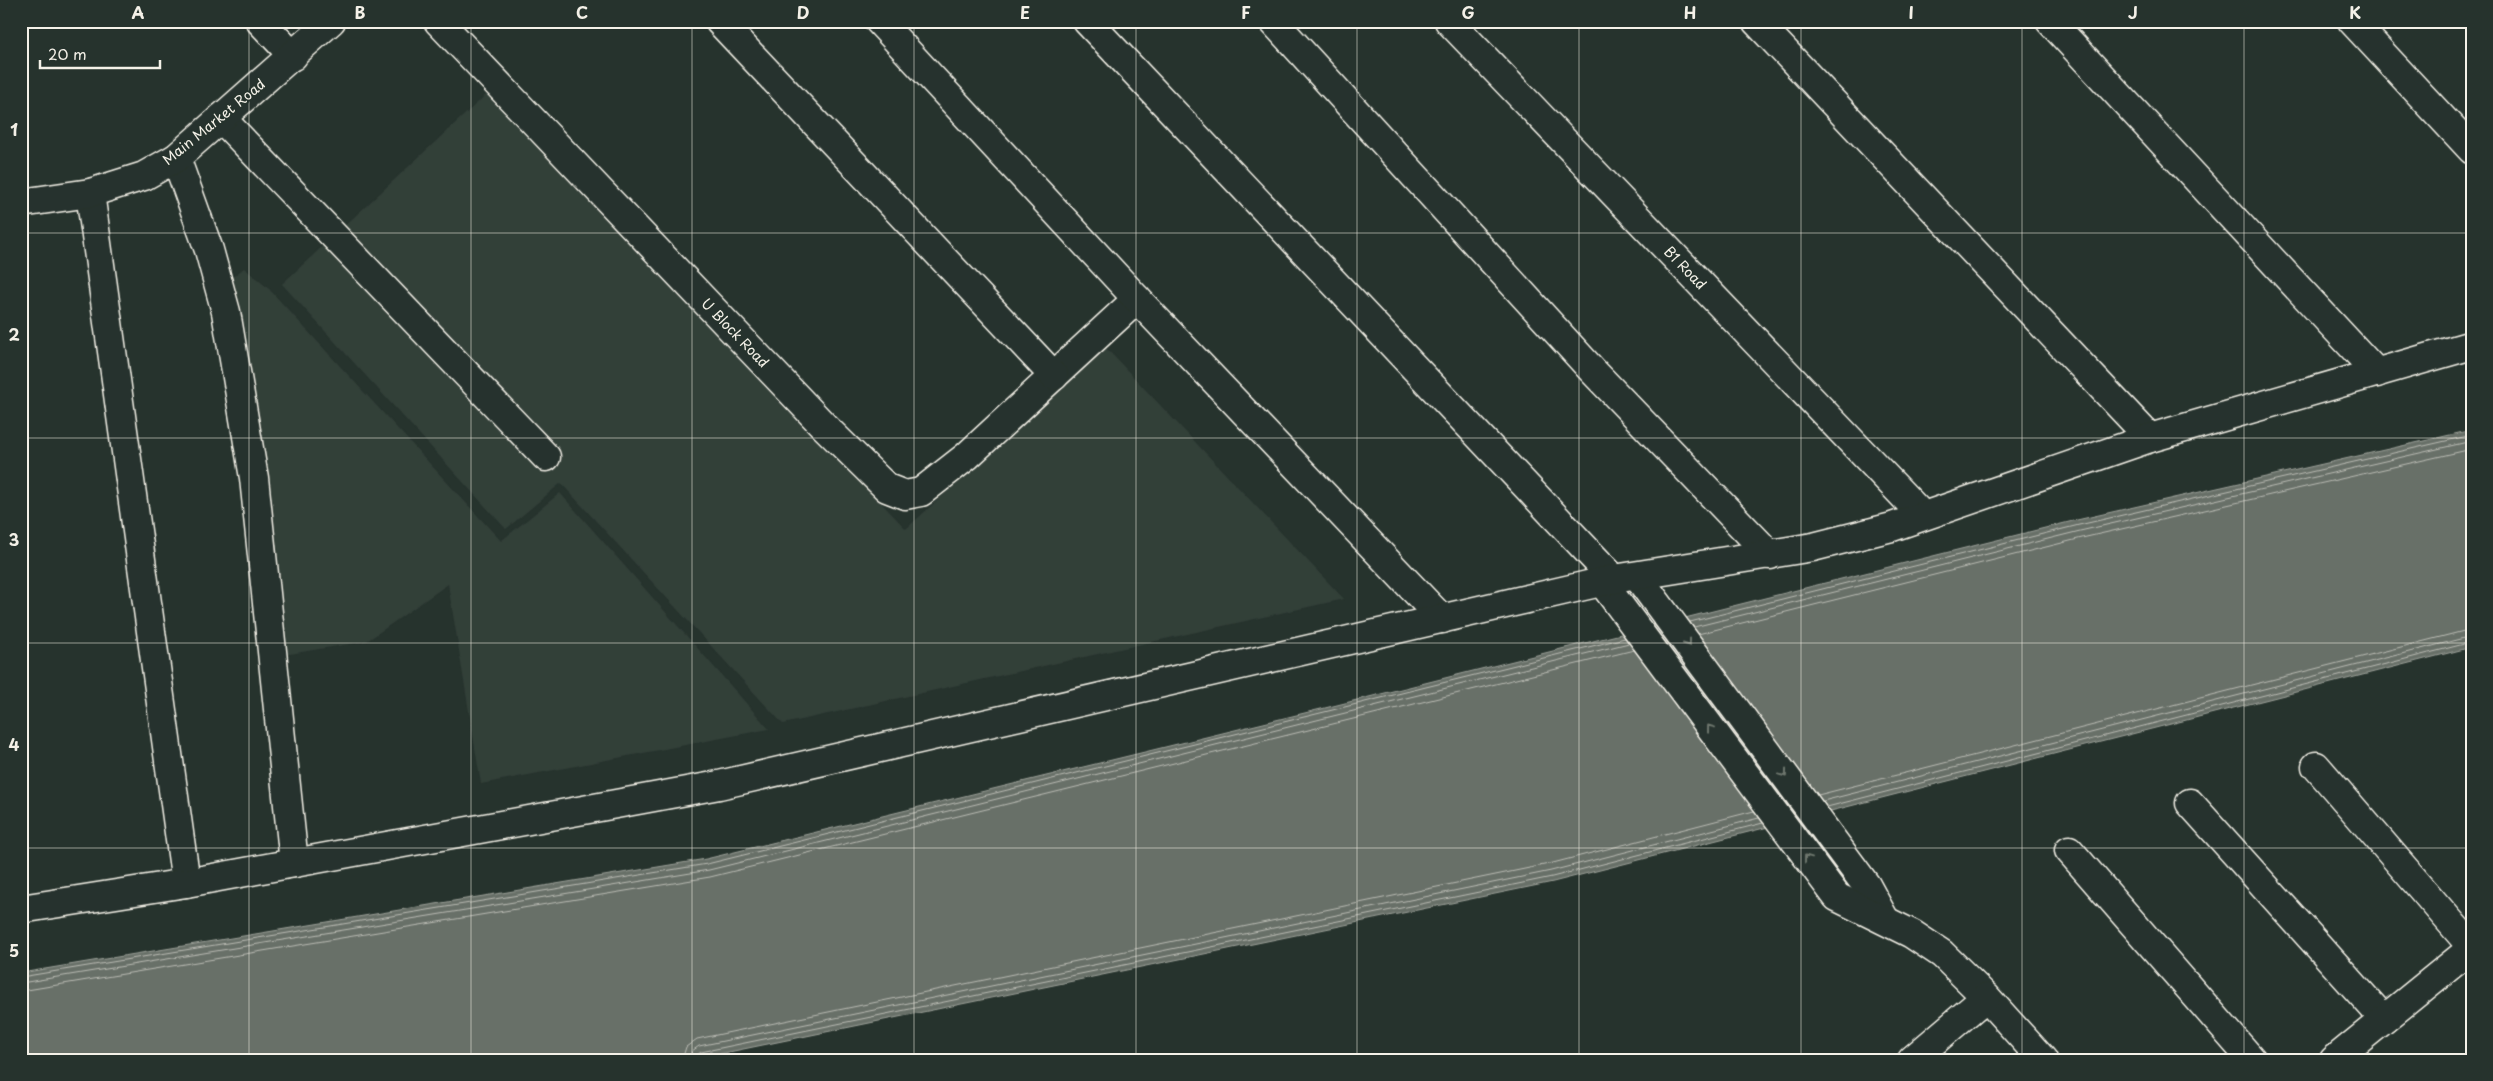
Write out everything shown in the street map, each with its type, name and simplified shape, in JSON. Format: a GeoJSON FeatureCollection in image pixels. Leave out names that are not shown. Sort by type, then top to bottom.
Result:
{"type":"FeatureCollection","features":[{"type":"Feature","properties":{"kind":"street"},"geometry":{"type":"LineString","coordinates":[[260,21],[294,56]]}},
{"type":"Feature","properties":{"kind":"street","name":"Main Market Road"},"geometry":{"type":"LineString","coordinates":[[21,203],[90,193],[144,176],[176,158],[294,56],[331,21]]}},
{"type":"Feature","properties":{"kind":"street","name":"U Block Road"},"geometry":{"type":"LineString","coordinates":[[438,21],[824,426],[888,488],[905,495],[921,492],[967,456],[1137,299]]}},
{"type":"Feature","properties":{"kind":"street"},"geometry":{"type":"LineString","coordinates":[[719,21],[1054,376]]}},
{"type":"Feature","properties":{"kind":"street"},"geometry":{"type":"LineString","coordinates":[[879,21],[1137,299],[1442,619]]}},
{"type":"Feature","properties":{"kind":"street"},"geometry":{"type":"LineString","coordinates":[[1088,21],[1618,579],[1659,604],[1866,885],[1885,920]]}},
{"type":"Feature","properties":{"kind":"street"},"geometry":{"type":"LineString","coordinates":[[1273,21],[1592,370],[1770,554]]}},
{"type":"Feature","properties":{"kind":"street","name":"B1 Road"},"geometry":{"type":"LineString","coordinates":[[1449,21],[1922,515]]}},
{"type":"Feature","properties":{"kind":"street"},"geometry":{"type":"LineString","coordinates":[[1756,21],[2150,438]]}},
{"type":"Feature","properties":{"kind":"street"},"geometry":{"type":"LineString","coordinates":[[2050,21],[2377,372]]}},
{"type":"Feature","properties":{"kind":"street"},"geometry":{"type":"LineString","coordinates":[[2352,21],[2472,150]]}},
{"type":"Feature","properties":{"kind":"street"},"geometry":{"type":"LineString","coordinates":[[221,118],[546,458]]}},
{"type":"Feature","properties":{"kind":"street"},"geometry":{"type":"LineString","coordinates":[[176,158],[209,250],[226,312],[254,478],[294,863]]}},
{"type":"Feature","properties":{"kind":"street"},"geometry":{"type":"LineString","coordinates":[[90,193],[186,883]]}},
{"type":"Feature","properties":{"kind":"street"},"geometry":{"type":"LineString","coordinates":[[21,909],[186,883],[719,785],[1618,579],[1822,545],[1892,526],[2150,438],[2472,345]]}},
{"type":"Feature","properties":{"kind":"street"},"geometry":{"type":"LineString","coordinates":[[1618,579],[1624,612],[1837,897],[1885,920],[1942,954],[1986,997],[2043,1060]]}},
{"type":"Feature","properties":{"kind":"street"},"geometry":{"type":"LineString","coordinates":[[2316,766],[2472,948],[2334,1060]]}},
{"type":"Feature","properties":{"kind":"street"},"geometry":{"type":"LineString","coordinates":[[2190,803],[2384,1019]]}},
{"type":"Feature","properties":{"kind":"street"},"geometry":{"type":"LineString","coordinates":[[2068,850],[2252,1060]]}},
{"type":"Feature","properties":{"kind":"street"},"geometry":{"type":"LineString","coordinates":[[1912,1060],[1986,997]]}},
{"type":"Feature","properties":{"kind":"shaded area"},"geometry":{"type":"Polygon","coordinates":[[[489,92],[906,529],[1105,347],[1344,599],[783,724],[561,483],[506,529],[282,284],[489,92]]]}},
{"type":"Feature","properties":{"kind":"shaded area"},"geometry":{"type":"Polygon","coordinates":[[[244,268],[269,289],[501,541],[560,493],[769,729],[481,784],[448,584],[367,641],[278,656],[215,291],[244,268]]]}},
{"type":"Feature","properties":{"kind":"water"},"geometry":{"type":"Polygon","coordinates":[[[2472,430],[2472,647],[1553,882],[690,1060],[21,1060],[21,973],[706,859],[1321,709],[2077,520],[2472,430]]]}}]}
